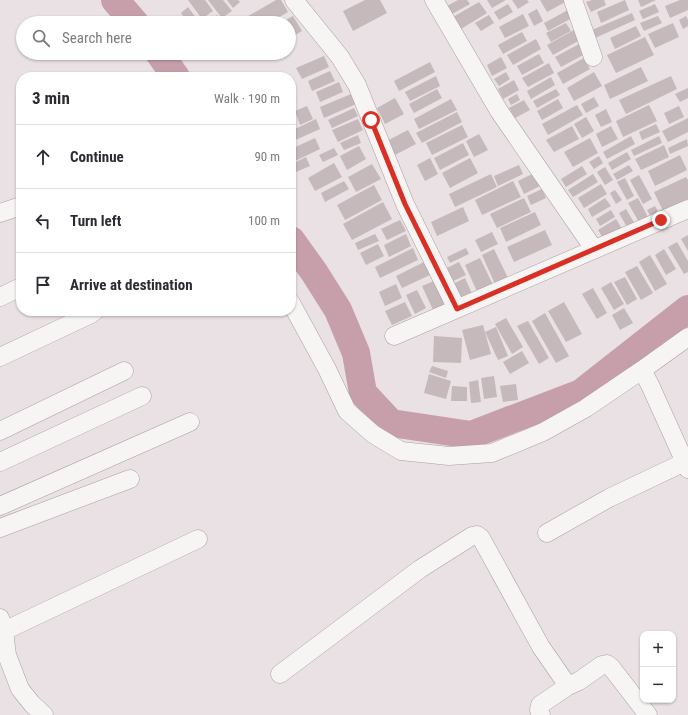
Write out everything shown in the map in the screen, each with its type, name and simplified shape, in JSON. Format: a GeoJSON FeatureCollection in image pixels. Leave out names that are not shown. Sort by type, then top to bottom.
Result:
{"type":"FeatureCollection","features":[{"type":"Feature","properties":{"kind":"street"},"geometry":{"type":"LineString","coordinates":[[294,0],[340,57],[357,84],[405,204],[457,309]]}},
{"type":"Feature","properties":{"kind":"street"},"geometry":{"type":"LineString","coordinates":[[434,0],[499,111],[594,249]]}},
{"type":"Feature","properties":{"kind":"street"},"geometry":{"type":"LineString","coordinates":[[573,0],[593,57]]}},
{"type":"Feature","properties":{"kind":"street"},"geometry":{"type":"LineString","coordinates":[[0,213],[16,208]]}},
{"type":"Feature","properties":{"kind":"street"},"geometry":{"type":"LineString","coordinates":[[394,336],[688,209]]}},
{"type":"Feature","properties":{"kind":"street"},"geometry":{"type":"LineString","coordinates":[[0,297],[16,289]]}},
{"type":"Feature","properties":{"kind":"street"},"geometry":{"type":"LineString","coordinates":[[296,312],[327,369],[347,411],[373,434],[401,451],[449,456],[492,453],[543,432],[586,408],[642,370],[688,336]]}},
{"type":"Feature","properties":{"kind":"street"},"geometry":{"type":"LineString","coordinates":[[0,357],[87,316]]}},
{"type":"Feature","properties":{"kind":"street"},"geometry":{"type":"LineString","coordinates":[[547,533],[609,498],[686,465],[642,370]]}},
{"type":"Feature","properties":{"kind":"street"},"geometry":{"type":"LineString","coordinates":[[0,431],[124,371]]}},
{"type":"Feature","properties":{"kind":"street"},"geometry":{"type":"LineString","coordinates":[[0,462],[142,396]]}},
{"type":"Feature","properties":{"kind":"street"},"geometry":{"type":"LineString","coordinates":[[0,506],[190,422]]}},
{"type":"Feature","properties":{"kind":"street"},"geometry":{"type":"LineString","coordinates":[[0,528],[130,479]]}},
{"type":"Feature","properties":{"kind":"street"},"geometry":{"type":"LineString","coordinates":[[280,674],[420,569],[472,536],[477,535],[481,538],[541,647],[568,686]]}},
{"type":"Feature","properties":{"kind":"street"},"geometry":{"type":"LineString","coordinates":[[44,715],[32,704],[20,689],[3,657],[2,624],[198,539]]}},
{"type":"Feature","properties":{"kind":"street"},"geometry":{"type":"LineString","coordinates":[[541,715],[539,710],[540,705],[602,665],[607,664],[611,667],[648,715]]}},
{"type":"Feature","properties":{"kind":"building"},"geometry":{"type":"Polygon","coordinates":[[[188,0],[205,0],[213,11],[206,16],[200,16],[188,0]]]}},
{"type":"Feature","properties":{"kind":"building"},"geometry":{"type":"Polygon","coordinates":[[[208,0],[223,0],[232,11],[225,16],[220,16],[208,0]]]}},
{"type":"Feature","properties":{"kind":"building"},"geometry":{"type":"Polygon","coordinates":[[[227,0],[238,0],[240,2],[233,8],[227,0]]]}},
{"type":"Feature","properties":{"kind":"building"},"geometry":{"type":"Polygon","coordinates":[[[276,0],[281,0],[288,12],[281,16],[248,16],[276,0]]]}},
{"type":"Feature","properties":{"kind":"building"},"geometry":{"type":"Polygon","coordinates":[[[365,0],[380,0],[387,13],[353,31],[343,11],[365,0]]]}},
{"type":"Feature","properties":{"kind":"building"},"geometry":{"type":"Polygon","coordinates":[[[458,0],[467,0],[470,4],[452,14],[447,6],[458,0]]]}},
{"type":"Feature","properties":{"kind":"building"},"geometry":{"type":"Polygon","coordinates":[[[487,0],[506,0],[492,8],[487,0]]]}},
{"type":"Feature","properties":{"kind":"building"},"geometry":{"type":"Polygon","coordinates":[[[512,0],[527,0],[529,2],[518,9],[512,0]]]}},
{"type":"Feature","properties":{"kind":"building"},"geometry":{"type":"Polygon","coordinates":[[[540,0],[569,0],[547,12],[540,0]]]}},
{"type":"Feature","properties":{"kind":"building"},"geometry":{"type":"Polygon","coordinates":[[[592,0],[604,0],[606,5],[591,12],[586,2],[592,0]]]}},
{"type":"Feature","properties":{"kind":"building"},"geometry":{"type":"Polygon","coordinates":[[[625,0],[629,10],[601,23],[597,12],[625,0]]]}},
{"type":"Feature","properties":{"kind":"building"},"geometry":{"type":"Polygon","coordinates":[[[638,0],[656,0],[641,7],[638,0]]]}},
{"type":"Feature","properties":{"kind":"building"},"geometry":{"type":"Polygon","coordinates":[[[680,0],[688,0],[688,10],[670,18],[665,6],[680,0]]]}},
{"type":"Feature","properties":{"kind":"building"},"geometry":{"type":"Polygon","coordinates":[[[479,2],[487,13],[461,29],[453,17],[479,2]]]}},
{"type":"Feature","properties":{"kind":"building"},"geometry":{"type":"Polygon","coordinates":[[[508,4],[513,12],[499,20],[494,12],[508,4]]]}},
{"type":"Feature","properties":{"kind":"building"},"geometry":{"type":"Polygon","coordinates":[[[655,4],[659,12],[643,19],[639,11],[655,4]]]}},
{"type":"Feature","properties":{"kind":"building"},"geometry":{"type":"Polygon","coordinates":[[[188,7],[195,16],[183,16],[181,13],[188,7]]]}},
{"type":"Feature","properties":{"kind":"building"},"geometry":{"type":"Polygon","coordinates":[[[537,9],[543,21],[534,26],[528,14],[537,9]]]}},
{"type":"Feature","properties":{"kind":"building"},"geometry":{"type":"Polygon","coordinates":[[[568,10],[572,18],[548,31],[544,23],[568,10]]]}},
{"type":"Feature","properties":{"kind":"building"},"geometry":{"type":"Polygon","coordinates":[[[632,13],[635,20],[595,38],[592,30],[632,13]]]}},
{"type":"Feature","properties":{"kind":"building"},"geometry":{"type":"Polygon","coordinates":[[[523,14],[529,26],[505,38],[499,27],[523,14]]]}},
{"type":"Feature","properties":{"kind":"building"},"geometry":{"type":"Polygon","coordinates":[[[489,15],[494,23],[481,31],[475,23],[489,15]]]}},
{"type":"Feature","properties":{"kind":"building"},"geometry":{"type":"Polygon","coordinates":[[[658,16],[662,23],[644,31],[640,23],[658,16]]]}},
{"type":"Feature","properties":{"kind":"building"},"geometry":{"type":"Polygon","coordinates":[[[686,16],[688,26],[683,29],[679,20],[686,16]]]}},
{"type":"Feature","properties":{"kind":"building"},"geometry":{"type":"Polygon","coordinates":[[[296,21],[302,31],[296,35],[296,21]]]}},
{"type":"Feature","properties":{"kind":"building"},"geometry":{"type":"Polygon","coordinates":[[[566,23],[571,31],[551,42],[546,33],[566,23]]]}},
{"type":"Feature","properties":{"kind":"building"},"geometry":{"type":"Polygon","coordinates":[[[673,23],[679,37],[655,48],[648,34],[673,23]]]}},
{"type":"Feature","properties":{"kind":"building"},"geometry":{"type":"Polygon","coordinates":[[[636,26],[641,36],[615,49],[610,38],[636,26]]]}},
{"type":"Feature","properties":{"kind":"building"},"geometry":{"type":"Polygon","coordinates":[[[574,30],[580,40],[553,55],[547,45],[574,30]]]}},
{"type":"Feature","properties":{"kind":"building"},"geometry":{"type":"Polygon","coordinates":[[[522,32],[527,41],[503,54],[498,45],[522,32]]]}},
{"type":"Feature","properties":{"kind":"building"},"geometry":{"type":"Polygon","coordinates":[[[645,37],[654,55],[616,73],[607,55],[645,37]]]}},
{"type":"Feature","properties":{"kind":"building"},"geometry":{"type":"Polygon","coordinates":[[[536,39],[541,49],[513,65],[507,55],[536,39]]]}},
{"type":"Feature","properties":{"kind":"building"},"geometry":{"type":"Polygon","coordinates":[[[579,44],[585,54],[561,67],[555,57],[579,44]]]}},
{"type":"Feature","properties":{"kind":"building"},"geometry":{"type":"Polygon","coordinates":[[[539,54],[544,63],[522,75],[517,66],[539,54]]]}},
{"type":"Feature","properties":{"kind":"building"},"geometry":{"type":"Polygon","coordinates":[[[324,56],[329,67],[302,79],[296,68],[324,56]]]}},
{"type":"Feature","properties":{"kind":"building"},"geometry":{"type":"Polygon","coordinates":[[[501,57],[507,68],[492,76],[487,65],[501,57]]]}},
{"type":"Feature","properties":{"kind":"building"},"geometry":{"type":"Polygon","coordinates":[[[584,58],[590,69],[563,84],[557,73],[584,58]]]}},
{"type":"Feature","properties":{"kind":"building"},"geometry":{"type":"Polygon","coordinates":[[[430,62],[435,72],[399,91],[394,81],[430,62]]]}},
{"type":"Feature","properties":{"kind":"building"},"geometry":{"type":"Polygon","coordinates":[[[549,63],[554,73],[528,87],[522,78],[549,63]]]}},
{"type":"Feature","properties":{"kind":"building"},"geometry":{"type":"Polygon","coordinates":[[[641,67],[648,81],[610,99],[604,85],[641,67]]]}},
{"type":"Feature","properties":{"kind":"building"},"geometry":{"type":"Polygon","coordinates":[[[330,71],[335,81],[312,91],[308,81],[330,71]]]}},
{"type":"Feature","properties":{"kind":"building"},"geometry":{"type":"Polygon","coordinates":[[[506,72],[510,79],[499,86],[494,79],[506,72]]]}},
{"type":"Feature","properties":{"kind":"building"},"geometry":{"type":"Polygon","coordinates":[[[594,72],[602,86],[574,101],[567,88],[594,72]]]}},
{"type":"Feature","properties":{"kind":"building"},"geometry":{"type":"Polygon","coordinates":[[[436,76],[440,86],[410,101],[405,92],[436,76]]]}},
{"type":"Feature","properties":{"kind":"building"},"geometry":{"type":"Polygon","coordinates":[[[671,76],[677,89],[626,114],[619,100],[671,76]]]}},
{"type":"Feature","properties":{"kind":"building"},"geometry":{"type":"Polygon","coordinates":[[[551,77],[555,85],[531,99],[527,91],[551,77]]]}},
{"type":"Feature","properties":{"kind":"building"},"geometry":{"type":"Polygon","coordinates":[[[514,80],[519,90],[503,99],[498,89],[514,80]]]}},
{"type":"Feature","properties":{"kind":"building"},"geometry":{"type":"Polygon","coordinates":[[[339,82],[343,92],[320,102],[316,92],[339,82]]]}},
{"type":"Feature","properties":{"kind":"building"},"geometry":{"type":"Polygon","coordinates":[[[688,88],[688,98],[680,102],[675,94],[688,88]]]}},
{"type":"Feature","properties":{"kind":"building"},"geometry":{"type":"Polygon","coordinates":[[[437,89],[442,98],[414,113],[409,104],[437,89]]]}},
{"type":"Feature","properties":{"kind":"building"},"geometry":{"type":"Polygon","coordinates":[[[556,89],[560,95],[537,108],[533,101],[556,89]]]}},
{"type":"Feature","properties":{"kind":"building"},"geometry":{"type":"Polygon","coordinates":[[[351,94],[356,104],[324,118],[320,107],[351,94]]]}},
{"type":"Feature","properties":{"kind":"building"},"geometry":{"type":"Polygon","coordinates":[[[517,94],[520,100],[511,105],[508,99],[517,94]]]}},
{"type":"Feature","properties":{"kind":"building"},"geometry":{"type":"Polygon","coordinates":[[[594,97],[599,106],[586,113],[581,104],[594,97]]]}},
{"type":"Feature","properties":{"kind":"building"},"geometry":{"type":"Polygon","coordinates":[[[395,98],[404,114],[385,124],[377,108],[395,98]]]}},
{"type":"Feature","properties":{"kind":"building"},"geometry":{"type":"Polygon","coordinates":[[[451,99],[457,110],[419,129],[414,119],[451,99]]]}},
{"type":"Feature","properties":{"kind":"building"},"geometry":{"type":"Polygon","coordinates":[[[558,99],[563,108],[542,120],[537,111],[558,99]]]}},
{"type":"Feature","properties":{"kind":"building"},"geometry":{"type":"Polygon","coordinates":[[[524,100],[530,110],[515,118],[509,108],[524,100]]]}},
{"type":"Feature","properties":{"kind":"building"},"geometry":{"type":"Polygon","coordinates":[[[577,105],[583,115],[548,135],[542,124],[577,105]]]}},
{"type":"Feature","properties":{"kind":"building"},"geometry":{"type":"Polygon","coordinates":[[[649,105],[657,121],[623,137],[616,121],[649,105]]]}},
{"type":"Feature","properties":{"kind":"building"},"geometry":{"type":"Polygon","coordinates":[[[307,106],[313,119],[300,125],[296,111],[307,106]]]}},
{"type":"Feature","properties":{"kind":"building"},"geometry":{"type":"Polygon","coordinates":[[[679,106],[684,117],[669,124],[664,113],[679,106]]]}},
{"type":"Feature","properties":{"kind":"building"},"geometry":{"type":"Polygon","coordinates":[[[354,108],[358,116],[332,128],[328,120],[354,108]]]}},
{"type":"Feature","properties":{"kind":"building"},"geometry":{"type":"Polygon","coordinates":[[[606,109],[612,122],[601,127],[595,115],[606,109]]]}},
{"type":"Feature","properties":{"kind":"building"},"geometry":{"type":"Polygon","coordinates":[[[457,112],[462,122],[422,143],[416,133],[457,112]]]}},
{"type":"Feature","properties":{"kind":"building"},"geometry":{"type":"Polygon","coordinates":[[[586,117],[594,131],[582,138],[574,124],[586,117]]]}},
{"type":"Feature","properties":{"kind":"building"},"geometry":{"type":"Polygon","coordinates":[[[688,118],[688,132],[668,142],[662,131],[688,118]]]}},
{"type":"Feature","properties":{"kind":"building"},"geometry":{"type":"Polygon","coordinates":[[[316,119],[320,129],[296,140],[296,129],[316,119]]]}},
{"type":"Feature","properties":{"kind":"building"},"geometry":{"type":"Polygon","coordinates":[[[358,119],[363,130],[338,142],[332,130],[358,119]]]}},
{"type":"Feature","properties":{"kind":"building"},"geometry":{"type":"Polygon","coordinates":[[[656,124],[660,132],[642,140],[639,132],[656,124]]]}},
{"type":"Feature","properties":{"kind":"building"},"geometry":{"type":"Polygon","coordinates":[[[462,125],[468,137],[432,155],[426,143],[462,125]]]}},
{"type":"Feature","properties":{"kind":"building"},"geometry":{"type":"Polygon","coordinates":[[[572,126],[579,139],[554,152],[546,140],[572,126]]]}},
{"type":"Feature","properties":{"kind":"building"},"geometry":{"type":"Polygon","coordinates":[[[611,126],[618,139],[602,147],[596,134],[611,126]]]}},
{"type":"Feature","properties":{"kind":"building"},"geometry":{"type":"Polygon","coordinates":[[[408,130],[416,144],[393,156],[385,142],[408,130]]]}},
{"type":"Feature","properties":{"kind":"building"},"geometry":{"type":"Polygon","coordinates":[[[479,134],[488,150],[474,157],[466,141],[479,134]]]}},
{"type":"Feature","properties":{"kind":"building"},"geometry":{"type":"Polygon","coordinates":[[[358,135],[361,143],[344,150],[340,143],[358,135]]]}},
{"type":"Feature","properties":{"kind":"building"},"geometry":{"type":"Polygon","coordinates":[[[631,136],[635,144],[607,159],[603,152],[631,136]]]}},
{"type":"Feature","properties":{"kind":"building"},"geometry":{"type":"Polygon","coordinates":[[[659,136],[662,143],[634,156],[631,150],[659,136]]]}},
{"type":"Feature","properties":{"kind":"building"},"geometry":{"type":"Polygon","coordinates":[[[315,138],[320,149],[296,161],[296,147],[315,138]]]}},
{"type":"Feature","properties":{"kind":"building"},"geometry":{"type":"Polygon","coordinates":[[[590,138],[598,153],[573,167],[564,152],[590,138]]]}},
{"type":"Feature","properties":{"kind":"building"},"geometry":{"type":"Polygon","coordinates":[[[687,139],[688,146],[670,154],[668,148],[687,139]]]}},
{"type":"Feature","properties":{"kind":"building"},"geometry":{"type":"Polygon","coordinates":[[[463,143],[469,155],[440,170],[434,158],[463,143]]]}},
{"type":"Feature","properties":{"kind":"building"},"geometry":{"type":"Polygon","coordinates":[[[664,145],[669,157],[641,170],[635,159],[664,145]]]}},
{"type":"Feature","properties":{"kind":"building"},"geometry":{"type":"Polygon","coordinates":[[[359,146],[366,159],[347,170],[340,156],[359,146]]]}},
{"type":"Feature","properties":{"kind":"building"},"geometry":{"type":"Polygon","coordinates":[[[334,148],[338,155],[323,162],[319,155],[334,148]]]}},
{"type":"Feature","properties":{"kind":"building"},"geometry":{"type":"Polygon","coordinates":[[[627,152],[631,159],[612,170],[608,163],[627,152]]]}},
{"type":"Feature","properties":{"kind":"building"},"geometry":{"type":"Polygon","coordinates":[[[680,155],[687,170],[655,186],[648,171],[680,155]]]}},
{"type":"Feature","properties":{"kind":"building"},"geometry":{"type":"Polygon","coordinates":[[[599,156],[603,163],[594,169],[589,162],[599,156]]]}},
{"type":"Feature","properties":{"kind":"building"},"geometry":{"type":"Polygon","coordinates":[[[306,157],[310,166],[296,172],[296,162],[306,157]]]}},
{"type":"Feature","properties":{"kind":"building"},"geometry":{"type":"Polygon","coordinates":[[[430,158],[438,174],[425,181],[417,165],[430,158]]]}},
{"type":"Feature","properties":{"kind":"building"},"geometry":{"type":"Polygon","coordinates":[[[470,158],[478,173],[450,188],[442,173],[470,158]]]}},
{"type":"Feature","properties":{"kind":"building"},"geometry":{"type":"Polygon","coordinates":[[[334,163],[342,177],[315,191],[308,178],[334,163]]]}},
{"type":"Feature","properties":{"kind":"building"},"geometry":{"type":"Polygon","coordinates":[[[372,164],[381,179],[356,192],[348,177],[372,164]]]}},
{"type":"Feature","properties":{"kind":"building"},"geometry":{"type":"Polygon","coordinates":[[[519,165],[523,174],[498,186],[494,176],[519,165]]]}},
{"type":"Feature","properties":{"kind":"building"},"geometry":{"type":"Polygon","coordinates":[[[629,165],[633,171],[617,180],[613,174],[629,165]]]}},
{"type":"Feature","properties":{"kind":"building"},"geometry":{"type":"Polygon","coordinates":[[[582,166],[587,174],[566,187],[561,179],[582,166]]]}},
{"type":"Feature","properties":{"kind":"building"},"geometry":{"type":"Polygon","coordinates":[[[605,167],[613,180],[605,185],[597,172],[605,167]]]}},
{"type":"Feature","properties":{"kind":"building"},"geometry":{"type":"Polygon","coordinates":[[[534,173],[540,186],[524,194],[518,181],[534,173]]]}},
{"type":"Feature","properties":{"kind":"building"},"geometry":{"type":"Polygon","coordinates":[[[491,174],[497,187],[455,207],[449,194],[491,174]]]}},
{"type":"Feature","properties":{"kind":"building"},"geometry":{"type":"Polygon","coordinates":[[[593,174],[598,182],[573,197],[568,190],[593,174]]]}},
{"type":"Feature","properties":{"kind":"building"},"geometry":{"type":"Polygon","coordinates":[[[639,175],[652,199],[643,204],[630,180],[639,175]]]}},
{"type":"Feature","properties":{"kind":"building"},"geometry":{"type":"Polygon","coordinates":[[[686,177],[688,180],[688,199],[663,211],[654,192],[686,177]]]}},
{"type":"Feature","properties":{"kind":"building"},"geometry":{"type":"Polygon","coordinates":[[[625,178],[634,196],[627,200],[617,182],[625,178]]]}},
{"type":"Feature","properties":{"kind":"building"},"geometry":{"type":"Polygon","coordinates":[[[344,181],[349,189],[325,202],[321,193],[344,181]]]}},
{"type":"Feature","properties":{"kind":"building"},"geometry":{"type":"Polygon","coordinates":[[[513,181],[521,197],[482,215],[475,200],[513,181]]]}},
{"type":"Feature","properties":{"kind":"building"},"geometry":{"type":"Polygon","coordinates":[[[601,184],[607,194],[584,208],[578,198],[601,184]]]}},
{"type":"Feature","properties":{"kind":"building"},"geometry":{"type":"Polygon","coordinates":[[[374,185],[382,200],[345,220],[337,205],[374,185]]]}},
{"type":"Feature","properties":{"kind":"building"},"geometry":{"type":"Polygon","coordinates":[[[542,189],[546,198],[531,205],[527,196],[542,189]]]}},
{"type":"Feature","properties":{"kind":"building"},"geometry":{"type":"Polygon","coordinates":[[[615,190],[622,200],[616,204],[610,193],[615,190]]]}},
{"type":"Feature","properties":{"kind":"building"},"geometry":{"type":"Polygon","coordinates":[[[524,198],[531,212],[497,228],[490,214],[524,198]]]}},
{"type":"Feature","properties":{"kind":"building"},"geometry":{"type":"Polygon","coordinates":[[[605,198],[611,206],[592,217],[588,209],[605,198]]]}},
{"type":"Feature","properties":{"kind":"building"},"geometry":{"type":"Polygon","coordinates":[[[638,198],[649,219],[640,224],[628,203],[638,198]]]}},
{"type":"Feature","properties":{"kind":"building"},"geometry":{"type":"Polygon","coordinates":[[[383,202],[392,219],[352,240],[343,224],[383,202]]]}},
{"type":"Feature","properties":{"kind":"building"},"geometry":{"type":"Polygon","coordinates":[[[655,206],[660,215],[652,219],[647,210],[655,206]]]}},
{"type":"Feature","properties":{"kind":"building"},"geometry":{"type":"Polygon","coordinates":[[[463,207],[469,221],[437,236],[431,222],[463,207]]]}},
{"type":"Feature","properties":{"kind":"building"},"geometry":{"type":"Polygon","coordinates":[[[626,209],[635,224],[628,229],[619,213],[626,209]]]}},
{"type":"Feature","properties":{"kind":"building"},"geometry":{"type":"Polygon","coordinates":[[[611,210],[615,217],[600,226],[596,219],[611,210]]]}},
{"type":"Feature","properties":{"kind":"building"},"geometry":{"type":"Polygon","coordinates":[[[535,212],[541,225],[506,242],[500,228],[535,212]]]}},
{"type":"Feature","properties":{"kind":"building"},"geometry":{"type":"Polygon","coordinates":[[[616,219],[624,232],[606,243],[598,230],[616,219]]]}},
{"type":"Feature","properties":{"kind":"building"},"geometry":{"type":"Polygon","coordinates":[[[400,220],[406,231],[387,240],[381,229],[400,220]]]}},
{"type":"Feature","properties":{"kind":"building"},"geometry":{"type":"Polygon","coordinates":[[[545,230],[552,245],[514,262],[507,247],[545,230]]]}},
{"type":"Feature","properties":{"kind":"building"},"geometry":{"type":"Polygon","coordinates":[[[492,232],[498,244],[481,252],[475,240],[492,232]]]}},
{"type":"Feature","properties":{"kind":"building"},"geometry":{"type":"Polygon","coordinates":[[[375,234],[379,241],[358,250],[355,243],[375,234]]]}},
{"type":"Feature","properties":{"kind":"building"},"geometry":{"type":"Polygon","coordinates":[[[406,234],[411,246],[389,257],[384,245],[406,234]]]}},
{"type":"Feature","properties":{"kind":"building"},"geometry":{"type":"Polygon","coordinates":[[[688,235],[688,251],[681,239],[688,235]]]}},
{"type":"Feature","properties":{"kind":"building"},"geometry":{"type":"Polygon","coordinates":[[[677,242],[688,261],[688,272],[684,274],[668,247],[677,242]]]}},
{"type":"Feature","properties":{"kind":"building"},"geometry":{"type":"Polygon","coordinates":[[[378,244],[384,256],[366,265],[360,253],[378,244]]]}},
{"type":"Feature","properties":{"kind":"building"},"geometry":{"type":"Polygon","coordinates":[[[413,248],[418,260],[380,278],[375,267],[413,248]]]}},
{"type":"Feature","properties":{"kind":"building"},"geometry":{"type":"Polygon","coordinates":[[[466,248],[469,254],[450,263],[447,257],[466,248]]]}},
{"type":"Feature","properties":{"kind":"building"},"geometry":{"type":"Polygon","coordinates":[[[494,249],[508,278],[495,284],[482,255],[494,249]]]}},
{"type":"Feature","properties":{"kind":"building"},"geometry":{"type":"Polygon","coordinates":[[[664,249],[676,269],[666,275],[655,255],[664,249]]]}},
{"type":"Feature","properties":{"kind":"building"},"geometry":{"type":"Polygon","coordinates":[[[650,255],[667,284],[655,291],[639,262],[650,255]]]}},
{"type":"Feature","properties":{"kind":"building"},"geometry":{"type":"Polygon","coordinates":[[[480,258],[495,289],[479,296],[465,265],[480,258]]]}},
{"type":"Feature","properties":{"kind":"building"},"geometry":{"type":"Polygon","coordinates":[[[424,262],[430,275],[402,288],[396,276],[424,262]]]}},
{"type":"Feature","properties":{"kind":"building"},"geometry":{"type":"Polygon","coordinates":[[[459,262],[466,275],[449,283],[443,270],[459,262]]]}},
{"type":"Feature","properties":{"kind":"building"},"geometry":{"type":"Polygon","coordinates":[[[637,266],[653,293],[641,300],[625,272],[637,266]]]}},
{"type":"Feature","properties":{"kind":"building"},"geometry":{"type":"Polygon","coordinates":[[[625,277],[637,299],[627,305],[614,282],[625,277]]]}},
{"type":"Feature","properties":{"kind":"building"},"geometry":{"type":"Polygon","coordinates":[[[465,278],[474,298],[461,304],[451,285],[465,278]]]}},
{"type":"Feature","properties":{"kind":"building"},"geometry":{"type":"Polygon","coordinates":[[[434,281],[445,304],[433,310],[422,286],[434,281]]]}},
{"type":"Feature","properties":{"kind":"building"},"geometry":{"type":"Polygon","coordinates":[[[611,282],[624,304],[614,310],[601,288],[611,282]]]}},
{"type":"Feature","properties":{"kind":"building"},"geometry":{"type":"Polygon","coordinates":[[[396,284],[402,298],[385,306],[379,292],[396,284]]]}},
{"type":"Feature","properties":{"kind":"building"},"geometry":{"type":"Polygon","coordinates":[[[593,288],[607,313],[597,319],[582,294],[593,288]]]}},
{"type":"Feature","properties":{"kind":"building"},"geometry":{"type":"Polygon","coordinates":[[[417,290],[426,308],[415,314],[406,295],[417,290]]]}},
{"type":"Feature","properties":{"kind":"building"},"geometry":{"type":"Polygon","coordinates":[[[405,302],[412,316],[392,325],[385,311],[405,302]]]}},
{"type":"Feature","properties":{"kind":"building"},"geometry":{"type":"Polygon","coordinates":[[[564,302],[582,334],[566,342],[548,311],[564,302]]]}},
{"type":"Feature","properties":{"kind":"building"},"geometry":{"type":"Polygon","coordinates":[[[624,308],[633,323],[620,330],[612,315],[624,308]]]}},
{"type":"Feature","properties":{"kind":"building"},"geometry":{"type":"Polygon","coordinates":[[[545,313],[569,356],[556,363],[532,321],[545,313]]]}},
{"type":"Feature","properties":{"kind":"building"},"geometry":{"type":"Polygon","coordinates":[[[506,318],[523,347],[512,354],[495,324],[506,318]]]}},
{"type":"Feature","properties":{"kind":"building"},"geometry":{"type":"Polygon","coordinates":[[[528,321],[549,358],[539,364],[517,326],[528,321]]]}},
{"type":"Feature","properties":{"kind":"building"},"geometry":{"type":"Polygon","coordinates":[[[483,325],[491,354],[470,360],[462,330],[483,325]]]}},
{"type":"Feature","properties":{"kind":"building"},"geometry":{"type":"Polygon","coordinates":[[[496,327],[508,356],[498,360],[485,332],[496,327]]]}},
{"type":"Feature","properties":{"kind":"building"},"geometry":{"type":"Polygon","coordinates":[[[434,336],[462,338],[461,363],[433,362],[434,336]]]}},
{"type":"Feature","properties":{"kind":"building"},"geometry":{"type":"Polygon","coordinates":[[[522,351],[529,363],[510,374],[503,362],[522,351]]]}},
{"type":"Feature","properties":{"kind":"building"},"geometry":{"type":"Polygon","coordinates":[[[432,366],[448,371],[446,378],[429,372],[432,366]]]}},
{"type":"Feature","properties":{"kind":"building"},"geometry":{"type":"Polygon","coordinates":[[[429,374],[451,381],[446,399],[424,393],[429,374]]]}},
{"type":"Feature","properties":{"kind":"building"},"geometry":{"type":"Polygon","coordinates":[[[494,376],[497,397],[484,399],[481,378],[494,376]]]}},
{"type":"Feature","properties":{"kind":"building"},"geometry":{"type":"Polygon","coordinates":[[[478,380],[481,402],[471,403],[469,382],[478,380]]]}},
{"type":"Feature","properties":{"kind":"building"},"geometry":{"type":"Polygon","coordinates":[[[516,384],[518,400],[503,402],[500,386],[516,384]]]}},
{"type":"Feature","properties":{"kind":"building"},"geometry":{"type":"Polygon","coordinates":[[[452,386],[467,387],[467,401],[451,401],[452,386]]]}},
{"type":"Feature","properties":{"kind":"waterway"},"geometry":{"type":"LineString","coordinates":[[115,0],[129,16]]}},
{"type":"Feature","properties":{"kind":"waterway"},"geometry":{"type":"LineString","coordinates":[[164,60],[172,72]]}},
{"type":"Feature","properties":{"kind":"waterway"},"geometry":{"type":"LineString","coordinates":[[296,247],[338,310],[356,353],[363,393],[391,423],[471,435],[581,393],[688,309]]}},
{"type":"Feature","properties":{"kind":"route"},"geometry":{"type":"LineString","coordinates":[[371,120],[405,204],[457,309],[661,220]]}}]}
